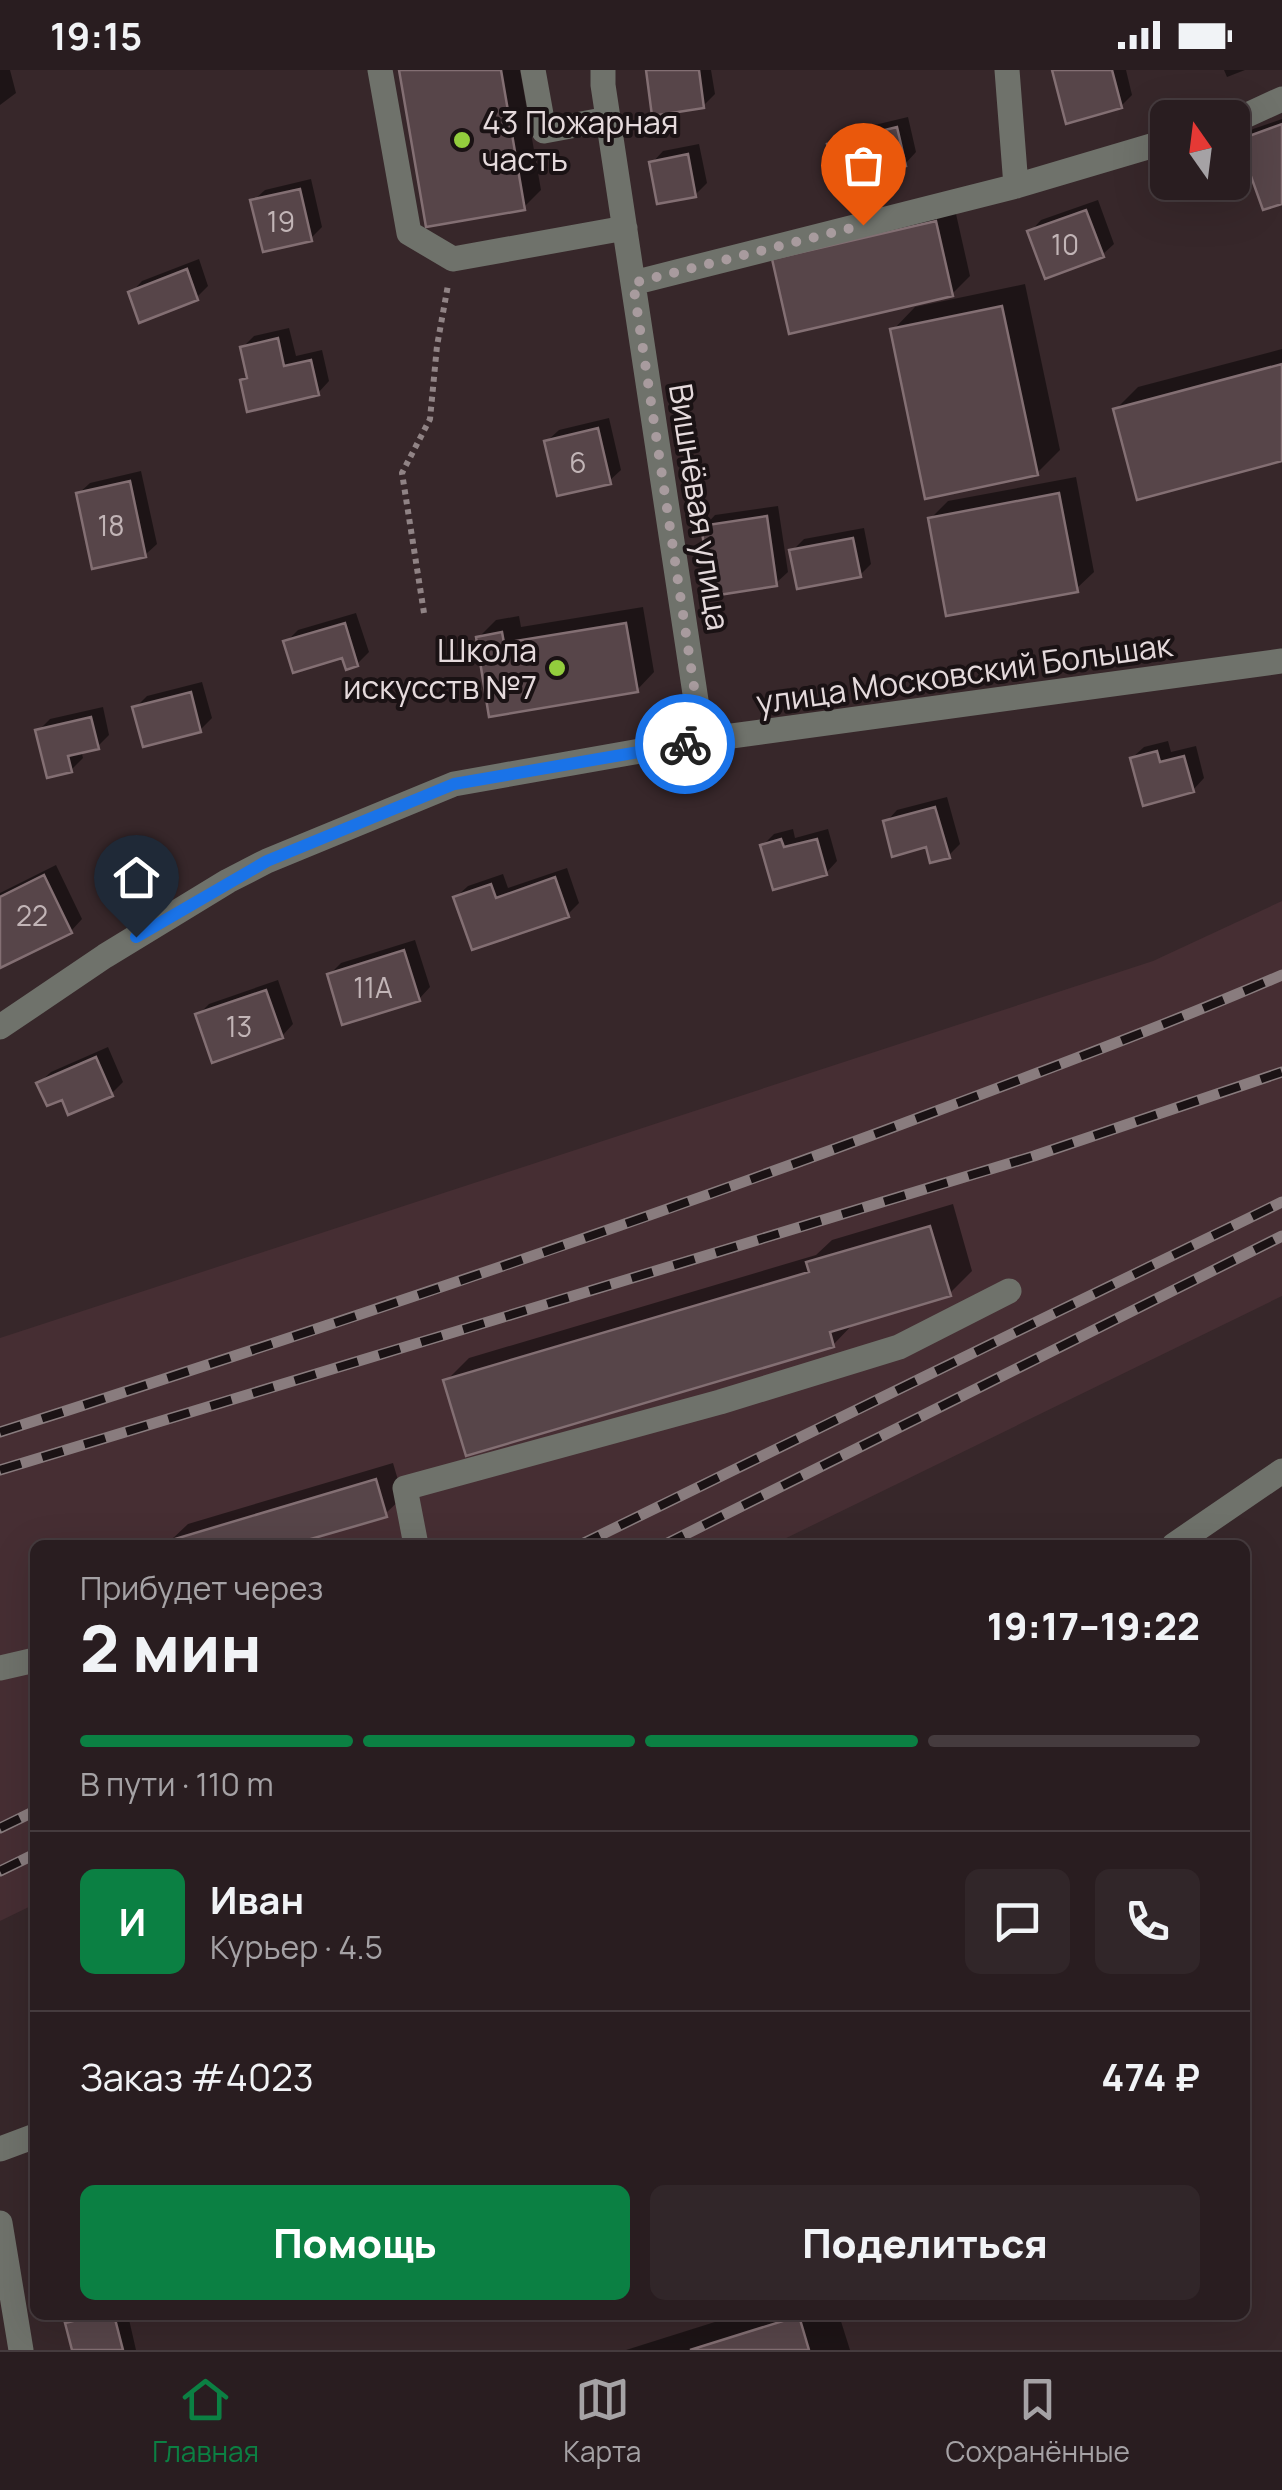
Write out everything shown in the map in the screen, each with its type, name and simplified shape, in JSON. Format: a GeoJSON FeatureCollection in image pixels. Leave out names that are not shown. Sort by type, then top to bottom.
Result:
{"type":"FeatureCollection","features":[{"type":"Feature","properties":{"kind":"street"},"geometry":{"type":"LineString","coordinates":[[380,70],[409,233],[453,260],[625,228]]}},
{"type":"Feature","properties":{"kind":"street"},"geometry":{"type":"LineString","coordinates":[[534,70],[544,131],[608,119]]}},
{"type":"Feature","properties":{"kind":"street","name":"Вишнёвая улица"},"geometry":{"type":"LineString","coordinates":[[604,70],[608,119],[702,740]]}},
{"type":"Feature","properties":{"kind":"street"},"geometry":{"type":"LineString","coordinates":[[1008,70],[1016,186]]}},
{"type":"Feature","properties":{"kind":"street"},"geometry":{"type":"LineString","coordinates":[[1250,113],[1282,98]]}},
{"type":"Feature","properties":{"kind":"street"},"geometry":{"type":"LineString","coordinates":[[633,283],[1016,186],[1150,146]]}},
{"type":"Feature","properties":{"kind":"street","name":"улица Московский Большак"},"geometry":{"type":"LineString","coordinates":[[0,1027],[105,956],[228,881],[454,784],[702,740],[1282,662]]}},
{"type":"Feature","properties":{"kind":"street"},"geometry":{"type":"LineString","coordinates":[[415,1540],[405,1488],[900,1348],[1009,1291]]}},
{"type":"Feature","properties":{"kind":"street"},"geometry":{"type":"LineString","coordinates":[[1181,1540],[1282,1471]]}},
{"type":"Feature","properties":{"kind":"street"},"geometry":{"type":"LineString","coordinates":[[0,1668],[30,1661]]}},
{"type":"Feature","properties":{"kind":"street"},"geometry":{"type":"LineString","coordinates":[[0,2149],[30,2138]]}},
{"type":"Feature","properties":{"kind":"street"},"geometry":{"type":"LineString","coordinates":[[0,2223],[21,2350]]}},
{"type":"Feature","properties":{"kind":"path"},"geometry":{"type":"LineString","coordinates":[[424,613],[402,473],[430,420],[437,346],[453,260]]}},
{"type":"Feature","properties":{"kind":"shaded area"},"geometry":{"type":"Polygon","coordinates":[[[1282,901],[1282,1296],[782,1540],[30,1540],[30,1906],[0,1921],[0,1338],[1153,961],[1282,901]]]}},
{"type":"Feature","properties":{"kind":"building","name":"43 Пожарная часть"},"geometry":{"type":"Polygon","coordinates":[[[399,70],[501,70],[525,210],[426,227],[399,70]]]}},
{"type":"Feature","properties":{"kind":"building"},"geometry":{"type":"Polygon","coordinates":[[[646,70],[699,70],[704,108],[652,116],[646,70]]]}},
{"type":"Feature","properties":{"kind":"building"},"geometry":{"type":"Polygon","coordinates":[[[1052,70],[1112,70],[1122,108],[1066,124],[1052,70]]]}},
{"type":"Feature","properties":{"kind":"building"},"geometry":{"type":"Polygon","coordinates":[[[1282,124],[1282,204],[1263,210],[1250,174],[1250,136],[1282,124]]]}},
{"type":"Feature","properties":{"kind":"building"},"geometry":{"type":"Polygon","coordinates":[[[897,127],[906,166],[836,183],[827,144],[897,127]]]}},
{"type":"Feature","properties":{"kind":"building"},"geometry":{"type":"Polygon","coordinates":[[[688,154],[696,197],[657,204],[649,162],[688,154]]]}},
{"type":"Feature","properties":{"kind":"building"},"geometry":{"type":"Polygon","coordinates":[[[300,189],[312,241],[263,252],[250,200],[300,189]]]}},
{"type":"Feature","properties":{"kind":"building"},"geometry":{"type":"Polygon","coordinates":[[[1086,210],[1104,257],[1045,279],[1027,231],[1086,210]]]}},
{"type":"Feature","properties":{"kind":"building"},"geometry":{"type":"Polygon","coordinates":[[[936,221],[953,296],[789,334],[772,259],[936,221]]]}},
{"type":"Feature","properties":{"kind":"building"},"geometry":{"type":"Polygon","coordinates":[[[187,269],[198,300],[139,323],[128,292],[187,269]]]}},
{"type":"Feature","properties":{"kind":"building"},"geometry":{"type":"Polygon","coordinates":[[[1002,306],[1038,475],[925,499],[890,329],[1002,306]]]}},
{"type":"Feature","properties":{"kind":"building"},"geometry":{"type":"Polygon","coordinates":[[[278,338],[284,366],[311,360],[319,395],[247,412],[240,380],[247,378],[240,347],[278,338]]]}},
{"type":"Feature","properties":{"kind":"building"},"geometry":{"type":"Polygon","coordinates":[[[1282,364],[1282,461],[1137,500],[1113,409],[1282,364]]]}},
{"type":"Feature","properties":{"kind":"building"},"geometry":{"type":"Polygon","coordinates":[[[598,428],[611,484],[557,496],[544,441],[598,428]]]}},
{"type":"Feature","properties":{"kind":"building"},"geometry":{"type":"Polygon","coordinates":[[[130,481],[146,557],[92,569],[76,493],[130,481]]]}},
{"type":"Feature","properties":{"kind":"building"},"geometry":{"type":"Polygon","coordinates":[[[1059,493],[1078,592],[946,616],[928,518],[1059,493]]]}},
{"type":"Feature","properties":{"kind":"building"},"geometry":{"type":"Polygon","coordinates":[[[767,516],[777,586],[712,596],[701,526],[767,516]]]}},
{"type":"Feature","properties":{"kind":"building"},"geometry":{"type":"Polygon","coordinates":[[[853,538],[861,577],[797,589],[789,550],[853,538]]]}},
{"type":"Feature","properties":{"kind":"building"},"geometry":{"type":"Polygon","coordinates":[[[345,623],[358,666],[346,670],[342,658],[293,673],[283,641],[345,623]]]}},
{"type":"Feature","properties":{"kind":"building","name":"Школа искусств №7"},"geometry":{"type":"Polygon","coordinates":[[[626,623],[638,692],[489,717],[476,637],[502,632],[504,643],[626,623]]]}},
{"type":"Feature","properties":{"kind":"building"},"geometry":{"type":"Polygon","coordinates":[[[191,692],[201,732],[143,747],[132,707],[191,692]]]}},
{"type":"Feature","properties":{"kind":"building"},"geometry":{"type":"Polygon","coordinates":[[[91,717],[99,749],[68,756],[72,772],[47,778],[35,730],[91,717]]]}},
{"type":"Feature","properties":{"kind":"building"},"geometry":{"type":"Polygon","coordinates":[[[1157,751],[1160,762],[1184,756],[1194,792],[1143,806],[1130,758],[1157,751]]]}},
{"type":"Feature","properties":{"kind":"building"},"geometry":{"type":"Polygon","coordinates":[[[935,807],[950,858],[930,863],[926,847],[892,857],[883,821],[935,807]]]}},
{"type":"Feature","properties":{"kind":"building"},"geometry":{"type":"Polygon","coordinates":[[[781,839],[784,847],[817,839],[827,875],[773,890],[760,845],[781,839]]]}},
{"type":"Feature","properties":{"kind":"building"},"geometry":{"type":"Polygon","coordinates":[[[44,875],[72,933],[0,968],[0,897],[44,875]]]}},
{"type":"Feature","properties":{"kind":"building"},"geometry":{"type":"Polygon","coordinates":[[[555,877],[569,917],[472,950],[453,897],[491,884],[496,898],[555,877]]]}},
{"type":"Feature","properties":{"kind":"building"},"geometry":{"type":"Polygon","coordinates":[[[404,950],[420,1001],[342,1025],[327,974],[404,950]]]}},
{"type":"Feature","properties":{"kind":"building"},"geometry":{"type":"Polygon","coordinates":[[[266,990],[283,1038],[212,1063],[195,1014],[266,990]]]}},
{"type":"Feature","properties":{"kind":"building"},"geometry":{"type":"Polygon","coordinates":[[[96,1057],[113,1096],[68,1115],[62,1100],[47,1106],[36,1083],[96,1057]]]}},
{"type":"Feature","properties":{"kind":"building"},"geometry":{"type":"Polygon","coordinates":[[[930,1226],[951,1296],[830,1332],[834,1347],[466,1456],[443,1380],[809,1272],[806,1262],[930,1226]]]}},
{"type":"Feature","properties":{"kind":"building"},"geometry":{"type":"Polygon","coordinates":[[[376,1479],[387,1517],[307,1540],[171,1540],[376,1479]]]}},
{"type":"Feature","properties":{"kind":"building"},"geometry":{"type":"Polygon","coordinates":[[[115,2320],[123,2350],[72,2350],[65,2323],[115,2320]]]}},
{"type":"Feature","properties":{"kind":"building"},"geometry":{"type":"Polygon","coordinates":[[[786,2320],[800,2320],[809,2350],[690,2350],[786,2320]]]}},
{"type":"Feature","properties":{"kind":"railway"},"geometry":{"type":"LineString","coordinates":[[0,1432],[566,1245],[1046,1070],[1282,975]]}},
{"type":"Feature","properties":{"kind":"railway"},"geometry":{"type":"LineString","coordinates":[[0,1470],[1034,1156],[1282,1072]]}},
{"type":"Feature","properties":{"kind":"railway"},"geometry":{"type":"LineString","coordinates":[[590,1540],[1282,1202]]}},
{"type":"Feature","properties":{"kind":"railway"},"geometry":{"type":"LineString","coordinates":[[674,1540],[1282,1236]]}},
{"type":"Feature","properties":{"kind":"railway"},"geometry":{"type":"LineString","coordinates":[[0,1828],[30,1813]]}},
{"type":"Feature","properties":{"kind":"railway"},"geometry":{"type":"LineString","coordinates":[[0,1871],[30,1856]]}},
{"type":"Feature","properties":{"kind":"way so far"},"geometry":{"type":"LineString","coordinates":[[685,744],[702,740],[633,283],[863,225]]}},
{"type":"Feature","properties":{"kind":"place","name":"43 Пожарная часть"},"geometry":{"type":"Point","coordinates":[462,140]}},
{"type":"Feature","properties":{"kind":"place","name":"Школа искусств №7"},"geometry":{"type":"Point","coordinates":[557,668]}},
{"type":"Feature","properties":{"kind":"route"},"geometry":{"type":"LineString","coordinates":[[136,937],[267,861],[454,784],[685,744]]}}]}
